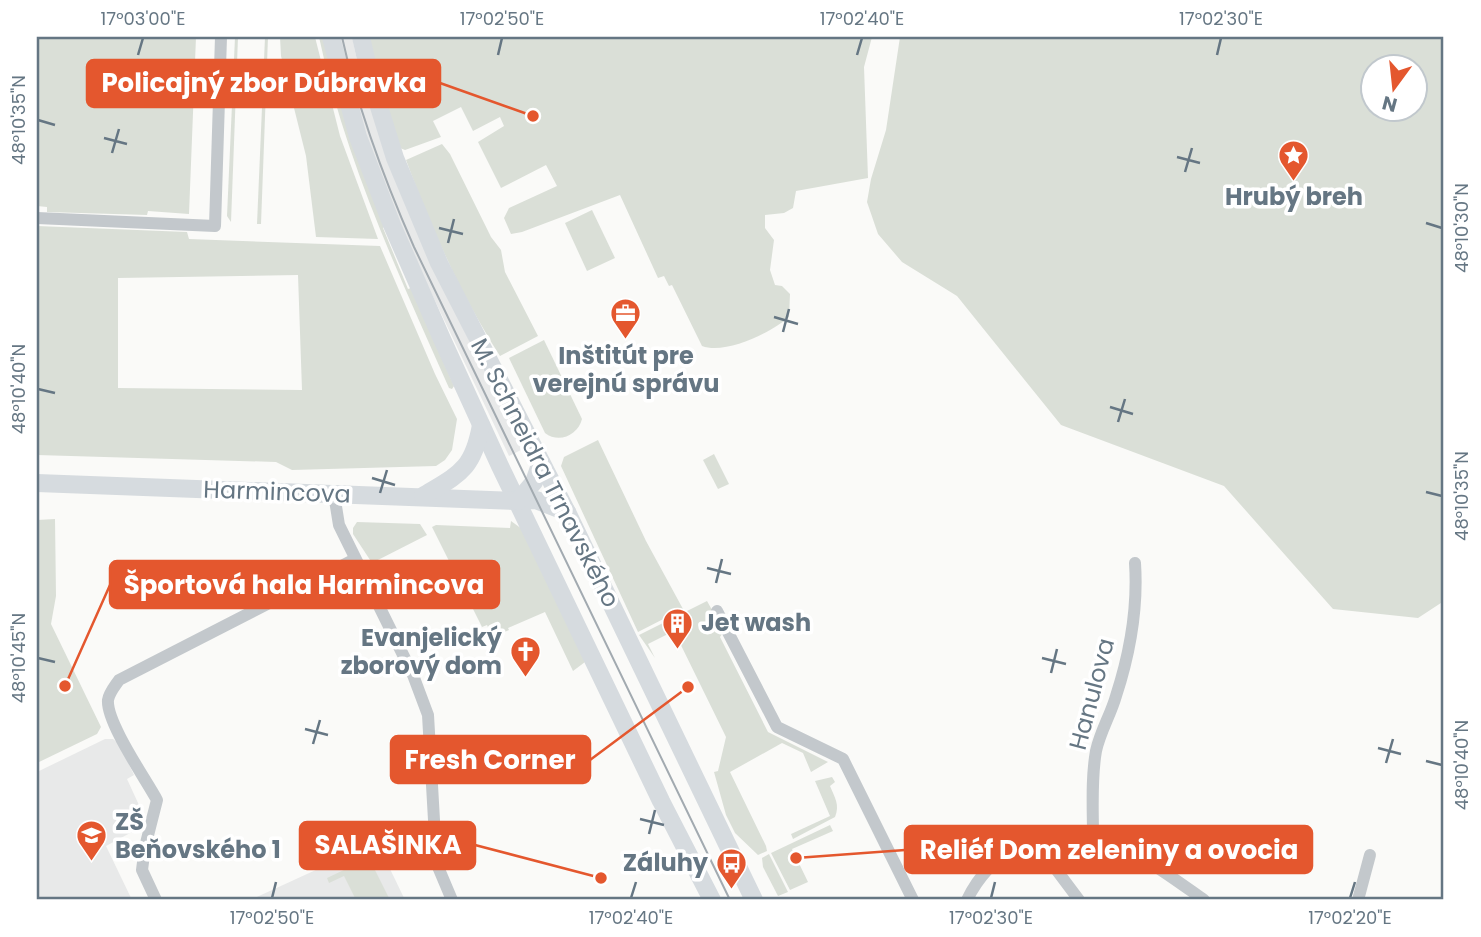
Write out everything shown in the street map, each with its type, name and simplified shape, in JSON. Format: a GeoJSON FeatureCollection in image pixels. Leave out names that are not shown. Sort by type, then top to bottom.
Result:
{"type":"FeatureCollection","features":[{"type":"Feature","properties":{"kind":"main road","name":"M. Schneidra Trnavského"},"geometry":{"type":"LineString","coordinates":[[331,37],[352,118],[383,202],[481,425],[661,801],[712,900]]}},
{"type":"Feature","properties":{"kind":"main road","name":"M. Schneidra Trnavského"},"geometry":{"type":"LineString","coordinates":[[361,37],[383,122],[418,216],[458,303],[567,512],[754,900]]}},
{"type":"Feature","properties":{"kind":"main road"},"geometry":{"type":"LineString","coordinates":[[423,496],[455,476],[470,462],[481,425]]}},
{"type":"Feature","properties":{"kind":"main road"},"geometry":{"type":"LineString","coordinates":[[518,501],[534,482],[541,462]]}},
{"type":"Feature","properties":{"kind":"main road","name":"Harmincova"},"geometry":{"type":"LineString","coordinates":[[37,483],[536,500],[567,512]]}},
{"type":"Feature","properties":{"kind":"street"},"geometry":{"type":"LineString","coordinates":[[37,218],[215,226],[222,37]]}},
{"type":"Feature","properties":{"kind":"street"},"geometry":{"type":"LineString","coordinates":[[334,494],[339,525],[413,675],[428,715],[434,820],[433,855],[452,900]]}},
{"type":"Feature","properties":{"kind":"street"},"geometry":{"type":"LineString","coordinates":[[156,900],[142,870],[157,800],[116,727],[109,711],[108,696],[119,680],[355,559]]}},
{"type":"Feature","properties":{"kind":"street","name":"Hanulova"},"geometry":{"type":"LineString","coordinates":[[1093,837],[1096,748],[1123,671],[1135,610],[1135,563]]}},
{"type":"Feature","properties":{"kind":"street"},"geometry":{"type":"LineString","coordinates":[[717,611],[777,727],[843,759],[913,900]]}},
{"type":"Feature","properties":{"kind":"street"},"geometry":{"type":"LineString","coordinates":[[967,900],[979,878],[1005,853],[1044,840],[1074,834],[1110,842],[1141,858],[1204,900]]}},
{"type":"Feature","properties":{"kind":"street"},"geometry":{"type":"LineString","coordinates":[[1044,840],[1052,864],[1079,900]]}},
{"type":"Feature","properties":{"kind":"street"},"geometry":{"type":"LineString","coordinates":[[1358,900],[1370,855]]}},
{"type":"Feature","properties":{"kind":"shaded area"},"geometry":{"type":"Polygon","coordinates":[[[37,37],[196,37],[189,214],[148,211],[147,215],[47,212],[47,207],[37,206],[37,37]]]}},
{"type":"Feature","properties":{"kind":"shaded area"},"geometry":{"type":"Polygon","coordinates":[[[235,37],[238,37],[231,222],[227,216],[235,37]]]}},
{"type":"Feature","properties":{"kind":"shaded area"},"geometry":{"type":"Polygon","coordinates":[[[265,37],[268,37],[261,224],[257,224],[265,37]]]}},
{"type":"Feature","properties":{"kind":"shaded area"},"geometry":{"type":"Polygon","coordinates":[[[280,37],[315,37],[340,136],[378,239],[316,237],[306,156],[281,56],[280,37]]]}},
{"type":"Feature","properties":{"kind":"shaded area"},"geometry":{"type":"Polygon","coordinates":[[[319,37],[324,37],[385,226],[383,228],[408,289],[411,288],[454,386],[452,389],[449,388],[411,302],[358,172],[330,83],[319,37]]]}},
{"type":"Feature","properties":{"kind":"shaded area"},"geometry":{"type":"Polygon","coordinates":[[[337,37],[352,37],[358,65],[459,320],[516,435],[521,450],[509,456],[416,261],[368,145],[337,37]]]}},
{"type":"Feature","properties":{"kind":"shaded area"},"geometry":{"type":"Polygon","coordinates":[[[369,37],[872,37],[864,67],[868,178],[796,191],[793,208],[784,213],[765,215],[765,228],[774,240],[770,270],[775,285],[782,286],[790,294],[789,317],[772,329],[736,345],[712,348],[702,346],[672,285],[669,286],[664,276],[658,278],[620,195],[511,234],[504,218],[509,208],[557,186],[546,165],[501,188],[478,142],[504,126],[500,117],[473,131],[461,107],[433,121],[441,137],[405,150],[400,148],[383,97],[369,37]]]}},
{"type":"Feature","properties":{"kind":"shaded area"},"geometry":{"type":"Polygon","coordinates":[[[900,37],[1444,37],[1444,601],[1418,618],[1333,609],[1224,486],[1061,425],[957,296],[902,262],[878,234],[867,202],[886,130],[900,37]]]}},
{"type":"Feature","properties":{"kind":"shaded area"},"geometry":{"type":"Polygon","coordinates":[[[442,144],[450,154],[491,237],[501,250],[505,272],[538,336],[500,356],[448,261],[406,160],[442,144]]]}},
{"type":"Feature","properties":{"kind":"shaded area"},"geometry":{"type":"Polygon","coordinates":[[[592,210],[615,258],[587,271],[565,223],[592,210]]]}},
{"type":"Feature","properties":{"kind":"shaded area"},"geometry":{"type":"Polygon","coordinates":[[[37,226],[187,232],[189,239],[380,246],[457,419],[452,450],[445,460],[436,466],[292,470],[276,462],[37,455],[37,226]],[[298,275],[118,278],[118,388],[302,390],[298,275]]]}},
{"type":"Feature","properties":{"kind":"shaded area"},"geometry":{"type":"Polygon","coordinates":[[[544,340],[582,419],[572,433],[562,438],[545,433],[509,358],[544,340]]]}},
{"type":"Feature","properties":{"kind":"shaded area"},"geometry":{"type":"Polygon","coordinates":[[[598,440],[646,541],[683,609],[638,632],[561,466],[564,457],[598,440]]]}},
{"type":"Feature","properties":{"kind":"shaded area"},"geometry":{"type":"Polygon","coordinates":[[[714,454],[729,484],[718,489],[703,460],[714,454]]]}},
{"type":"Feature","properties":{"kind":"shaded area"},"geometry":{"type":"Polygon","coordinates":[[[55,519],[56,596],[51,624],[101,727],[97,734],[37,763],[37,520],[55,519]]]}},
{"type":"Feature","properties":{"kind":"shaded area"},"geometry":{"type":"Polygon","coordinates":[[[511,521],[522,529],[585,662],[573,671],[545,612],[508,628],[509,630],[496,636],[498,640],[495,642],[487,625],[482,627],[432,527],[510,528],[511,521]]]}},
{"type":"Feature","properties":{"kind":"shaded area"},"geometry":{"type":"Polygon","coordinates":[[[357,522],[420,524],[427,535],[372,563],[353,534],[357,522]]]}},
{"type":"Feature","properties":{"kind":"shaded area"},"geometry":{"type":"Polygon","coordinates":[[[707,601],[724,631],[720,637],[768,732],[828,762],[811,772],[803,753],[782,743],[730,772],[766,846],[767,851],[758,855],[735,833],[726,815],[714,772],[718,771],[726,737],[674,631],[648,644],[655,658],[639,635],[707,601]]]}},
{"type":"Feature","properties":{"kind":"shaded area"},"geometry":{"type":"Polygon","coordinates":[[[105,739],[113,739],[119,744],[134,775],[127,779],[144,816],[145,825],[106,846],[132,900],[37,900],[37,772],[105,739]]]}},
{"type":"Feature","properties":{"kind":"shaded area"},"geometry":{"type":"Polygon","coordinates":[[[832,777],[835,782],[830,786],[837,805],[835,817],[793,839],[791,834],[830,816],[815,781],[832,777]]]}},
{"type":"Feature","properties":{"kind":"shaded area"},"geometry":{"type":"Polygon","coordinates":[[[830,825],[833,831],[792,849],[808,882],[790,890],[771,853],[830,825]]]}},
{"type":"Feature","properties":{"kind":"shaded area"},"geometry":{"type":"Polygon","coordinates":[[[377,842],[405,900],[250,900],[377,842]]]}},
{"type":"Feature","properties":{"kind":"shaded area"},"geometry":{"type":"Polygon","coordinates":[[[769,854],[788,892],[778,896],[763,867],[762,858],[769,854]]]}},
{"type":"Feature","properties":{"kind":"shaded area"},"geometry":{"type":"Polygon","coordinates":[[[369,858],[390,900],[356,900],[344,876],[329,883],[327,878],[369,858]]]}},
{"type":"Feature","properties":{"kind":"tram line"},"geometry":{"type":"LineString","coordinates":[[342,37],[373,144],[414,247],[730,900]]}},
{"type":"Feature","properties":{"kind":"place","name":"Policajný zbor Dúbravka"},"geometry":{"type":"Point","coordinates":[533,116]}},
{"type":"Feature","properties":{"kind":"place","name":"Hrubý breh"},"geometry":{"type":"Point","coordinates":[1294,182]}},
{"type":"Feature","properties":{"kind":"place","name":"Inštitút pre verejnú správu"},"geometry":{"type":"Point","coordinates":[626,341]}},
{"type":"Feature","properties":{"kind":"place","name":"Jet wash"},"geometry":{"type":"Point","coordinates":[678,650]}},
{"type":"Feature","properties":{"kind":"place","name":"Evanjelický zborový dom"},"geometry":{"type":"Point","coordinates":[525,679]}},
{"type":"Feature","properties":{"kind":"place","name":"Športová hala Harmincova"},"geometry":{"type":"Point","coordinates":[65,686]}},
{"type":"Feature","properties":{"kind":"place","name":"Fresh Corner"},"geometry":{"type":"Point","coordinates":[688,687]}},
{"type":"Feature","properties":{"kind":"place","name":"Reliéf Dom zeleniny a ovocia"},"geometry":{"type":"Point","coordinates":[796,858]}},
{"type":"Feature","properties":{"kind":"place","name":"ZŠ Beňovského 1"},"geometry":{"type":"Point","coordinates":[92,863]}},
{"type":"Feature","properties":{"kind":"place","name":"SALAŠINKA"},"geometry":{"type":"Point","coordinates":[601,878]}},
{"type":"Feature","properties":{"kind":"place","name":"Záluhy"},"geometry":{"type":"Point","coordinates":[731,890]}}]}
